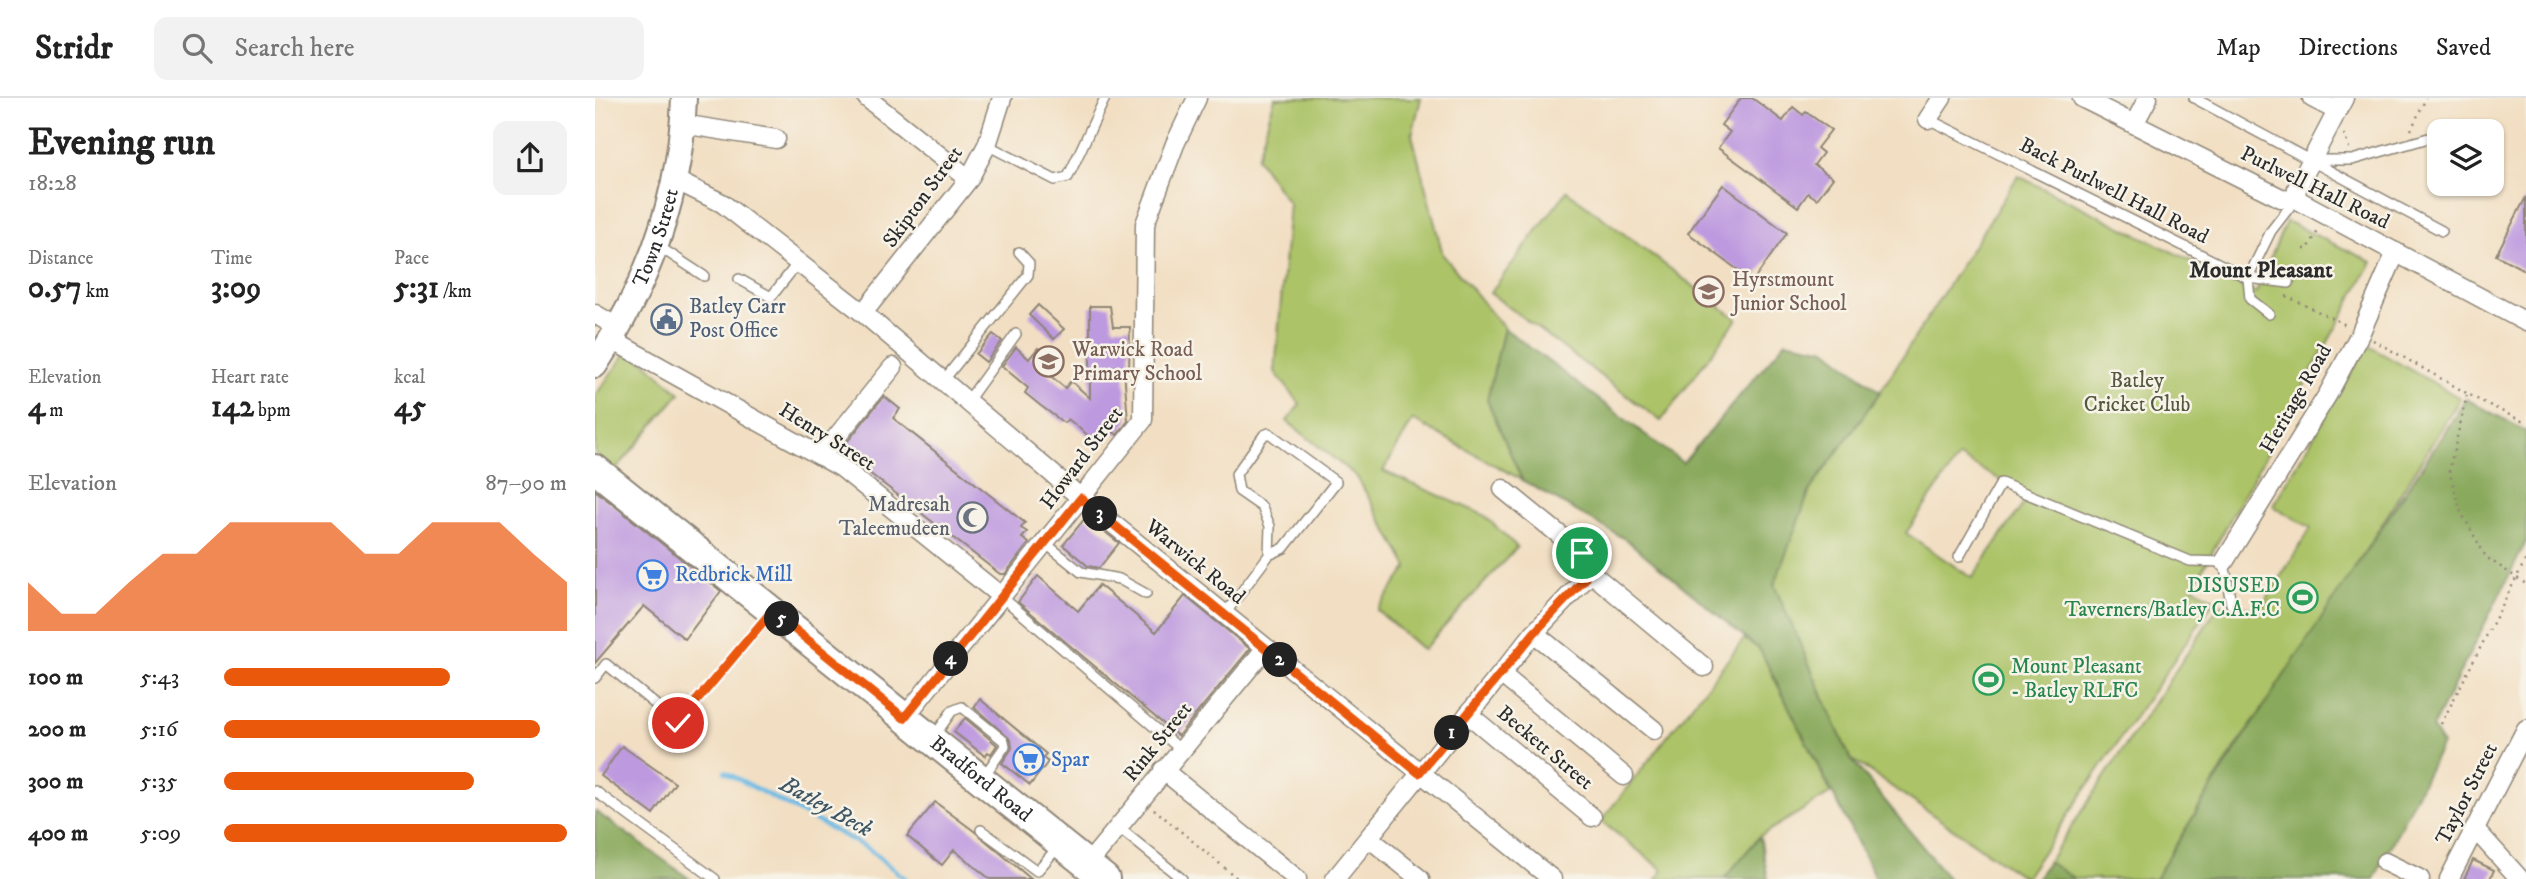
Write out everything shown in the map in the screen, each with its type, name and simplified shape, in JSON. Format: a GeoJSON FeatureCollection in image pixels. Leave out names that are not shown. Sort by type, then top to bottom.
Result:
{"type":"FeatureCollection","features":[{"type":"Feature","properties":{"kind":"main road","name":"Bradford Road"},"geometry":{"type":"LineString","coordinates":[[595,469],[1096,872]]}},
{"type":"Feature","properties":{"kind":"street","name":"Town Street"},"geometry":{"type":"LineString","coordinates":[[595,365],[637,295],[657,245],[675,180],[684,98]]}},
{"type":"Feature","properties":{"kind":"street"},"geometry":{"type":"LineString","coordinates":[[867,98],[968,179]]}},
{"type":"Feature","properties":{"kind":"street","name":"Skipton Street"},"geometry":{"type":"LineString","coordinates":[[863,313],[968,179],[987,145],[1002,98]]}},
{"type":"Feature","properties":{"kind":"street","name":"Howard Street"},"geometry":{"type":"LineString","coordinates":[[904,718],[1143,420],[1145,224],[1175,144],[1197,98]]}},
{"type":"Feature","properties":{"kind":"street"},"geometry":{"type":"LineString","coordinates":[[1928,118],[1942,98]]}},
{"type":"Feature","properties":{"kind":"street","name":"Purlwell Hall Road"},"geometry":{"type":"LineString","coordinates":[[2082,98],[2281,198],[2296,199],[2526,322]]}},
{"type":"Feature","properties":{"kind":"street"},"geometry":{"type":"LineString","coordinates":[[2134,124],[2148,98]]}},
{"type":"Feature","properties":{"kind":"street"},"geometry":{"type":"LineString","coordinates":[[2296,199],[2297,188],[2340,104],[2312,98]]}},
{"type":"Feature","properties":{"kind":"street"},"geometry":{"type":"LineString","coordinates":[[682,124],[776,139]]}},
{"type":"Feature","properties":{"kind":"street","name":"Warwick Road"},"geometry":{"type":"LineString","coordinates":[[675,180],[722,203],[863,313],[1081,498],[1552,879]]}},
{"type":"Feature","properties":{"kind":"street","name":"Heritage Road"},"geometry":{"type":"LineString","coordinates":[[2224,562],[2328,394],[2360,334],[2396,252]]}},
{"type":"Feature","properties":{"kind":"street","name":"Henry Street"},"geometry":{"type":"LineString","coordinates":[[595,314],[614,333],[842,468],[1002,597]]}},
{"type":"Feature","properties":{"kind":"street"},"geometry":{"type":"LineString","coordinates":[[821,456],[894,367]]}},
{"type":"Feature","properties":{"kind":"street"},"geometry":{"type":"LineString","coordinates":[[1503,489],[1582,553],[1586,572],[1700,670]]}},
{"type":"Feature","properties":{"kind":"street"},"geometry":{"type":"LineString","coordinates":[[1335,879],[1586,572]]}},
{"type":"Feature","properties":{"kind":"street"},"geometry":{"type":"LineString","coordinates":[[1534,633],[1654,730]]}},
{"type":"Feature","properties":{"kind":"street","name":"Rink Street"},"geometry":{"type":"LineString","coordinates":[[1096,872],[1118,827],[1265,649]]}},
{"type":"Feature","properties":{"kind":"street"},"geometry":{"type":"LineString","coordinates":[[1501,674],[1624,776]]}},
{"type":"Feature","properties":{"kind":"street","name":"Beckett Street"},"geometry":{"type":"LineString","coordinates":[[1468,714],[1592,817]]}},
{"type":"Feature","properties":{"kind":"street","name":"Taylor Street"},"geometry":{"type":"LineString","coordinates":[[2449,879],[2526,729]]}},
{"type":"Feature","properties":{"kind":"street"},"geometry":{"type":"LineString","coordinates":[[1163,770],[1297,879]]}},
{"type":"Feature","properties":{"kind":"street"},"geometry":{"type":"LineString","coordinates":[[2475,829],[2520,879]]}},
{"type":"Feature","properties":{"kind":"street"},"geometry":{"type":"LineString","coordinates":[[1369,838],[1420,879]]}},
{"type":"Feature","properties":{"kind":"street"},"geometry":{"type":"LineString","coordinates":[[2385,862],[2420,879]]}},
{"type":"Feature","properties":{"kind":"lane"},"geometry":{"type":"LineString","coordinates":[[987,145],[1055,180],[1068,177],[1105,98]]}},
{"type":"Feature","properties":{"kind":"lane","name":"Purlwell Hall Road"},"geometry":{"type":"LineString","coordinates":[[2194,98],[2442,231]]}},
{"type":"Feature","properties":{"kind":"lane","name":"Back Purlwell Hall Road"},"geometry":{"type":"LineString","coordinates":[[1928,118],[2248,278],[2288,283]]}},
{"type":"Feature","properties":{"kind":"lane"},"geometry":{"type":"LineString","coordinates":[[2312,160],[2353,160],[2427,138]]}},
{"type":"Feature","properties":{"kind":"lane"},"geometry":{"type":"LineString","coordinates":[[2269,314],[2250,299],[2248,278],[2271,231],[2296,199]]}},
{"type":"Feature","properties":{"kind":"lane"},"geometry":{"type":"LineString","coordinates":[[657,245],[704,276]]}},
{"type":"Feature","properties":{"kind":"lane"},"geometry":{"type":"LineString","coordinates":[[943,381],[1028,275],[1029,263],[1019,252]]}},
{"type":"Feature","properties":{"kind":"lane"},"geometry":{"type":"LineString","coordinates":[[739,279],[771,297],[797,264]]}},
{"type":"Feature","properties":{"kind":"lane"},"geometry":{"type":"LineString","coordinates":[[967,402],[1011,346],[1016,334]]}},
{"type":"Feature","properties":{"kind":"lane"},"geometry":{"type":"LineString","coordinates":[[1224,615],[1266,563],[1269,555],[1270,526],[1262,507],[1239,491],[1234,481],[1235,474],[1264,435],[1269,433],[1336,482],[1283,548],[1269,555]]}},
{"type":"Feature","properties":{"kind":"lane"},"geometry":{"type":"LineString","coordinates":[[1959,557],[2001,483],[2190,561],[2224,562],[2231,604]]}},
{"type":"Feature","properties":{"kind":"lane"},"geometry":{"type":"LineString","coordinates":[[1269,543],[1283,548]]}},
{"type":"Feature","properties":{"kind":"lane"},"geometry":{"type":"LineString","coordinates":[[1045,544],[1081,572],[1119,579],[1146,594]]}},
{"type":"Feature","properties":{"kind":"lane"},"geometry":{"type":"LineString","coordinates":[[1002,597],[1180,749]]}},
{"type":"Feature","properties":{"kind":"lane"},"geometry":{"type":"LineString","coordinates":[[595,678],[606,664],[678,723],[772,611]]}},
{"type":"Feature","properties":{"kind":"lane"},"geometry":{"type":"LineString","coordinates":[[932,740],[952,711],[961,707],[1000,736],[1005,746],[981,779]]}},
{"type":"Feature","properties":{"kind":"lane"},"geometry":{"type":"LineString","coordinates":[[595,791],[715,879]]}},
{"type":"Feature","properties":{"kind":"lane"},"geometry":{"type":"LineString","coordinates":[[1118,827],[1182,879]]}},
{"type":"Feature","properties":{"kind":"lane"},"geometry":{"type":"LineString","coordinates":[[981,830],[1037,871],[1061,844]]}},
{"type":"Feature","properties":{"kind":"path"},"geometry":{"type":"LineString","coordinates":[[2403,145],[2426,98]]}},
{"type":"Feature","properties":{"kind":"path"},"geometry":{"type":"LineString","coordinates":[[2304,249],[2308,249],[2316,231],[2332,219]]}},
{"type":"Feature","properties":{"kind":"path"},"geometry":{"type":"LineString","coordinates":[[2279,293],[2335,317],[2360,334],[2526,423]]}},
{"type":"Feature","properties":{"kind":"path"},"geometry":{"type":"LineString","coordinates":[[2467,393],[2449,471],[2461,512],[2486,557],[2526,584]]}},
{"type":"Feature","properties":{"kind":"path"},"geometry":{"type":"LineString","coordinates":[[2441,724],[2526,559]]}},
{"type":"Feature","properties":{"kind":"path"},"geometry":{"type":"LineString","coordinates":[[1140,798],[1238,879]]}},
{"type":"Feature","properties":{"kind":"green space"},"geometry":{"type":"Polygon","coordinates":[[[1275,98],[1421,98],[1412,135],[1443,255],[1504,328],[1487,400],[1522,480],[1413,420],[1383,471],[1484,515],[1517,547],[1423,650],[1377,610],[1408,567],[1357,477],[1287,421],[1300,404],[1275,372],[1289,204],[1257,158],[1275,98]]]}},
{"type":"Feature","properties":{"kind":"green space","name":"Batley Cricket Club"},"geometry":{"type":"Polygon","coordinates":[[[2018,176],[2256,293],[2286,221],[2372,262],[2193,587],[2215,600],[2025,878],[1850,758],[1774,585],[1810,490],[1880,392],[2018,176]],[[1959,457],[1906,533],[1972,578],[2029,496],[1959,457]]]}},
{"type":"Feature","properties":{"kind":"green space"},"geometry":{"type":"Polygon","coordinates":[[[1567,191],[1737,319],[1661,421],[1490,293],[1567,191]]]}},
{"type":"Feature","properties":{"kind":"green space"},"geometry":{"type":"Polygon","coordinates":[[[1504,328],[1683,463],[1786,341],[1826,349],[1880,392],[1810,490],[1774,585],[1850,758],[1949,879],[1876,879],[1760,650],[1628,541],[1522,480],[1487,400],[1504,328]]]}},
{"type":"Feature","properties":{"kind":"green space"},"geometry":{"type":"Polygon","coordinates":[[[2367,345],[2460,398],[2308,643],[2232,753],[2155,879],[2075,879],[2048,862],[2220,604],[2239,604],[2258,613],[2311,528],[2273,506],[2367,345]]]}},
{"type":"Feature","properties":{"kind":"green space"},"geometry":{"type":"Polygon","coordinates":[[[629,349],[680,393],[614,472],[595,453],[595,396],[629,349]]]}},
{"type":"Feature","properties":{"kind":"green space"},"geometry":{"type":"Polygon","coordinates":[[[2466,399],[2526,431],[2526,542],[2432,728],[2442,744],[2374,879],[2155,879],[2269,698],[2466,399]]]}},
{"type":"Feature","properties":{"kind":"green space"},"geometry":{"type":"Polygon","coordinates":[[[1744,639],[1761,650],[1831,793],[1760,836],[1724,879],[1656,879],[1663,870],[1601,821],[1744,639]]]}},
{"type":"Feature","properties":{"kind":"green space"},"geometry":{"type":"Polygon","coordinates":[[[595,811],[690,879],[595,879],[595,811]]]}},
{"type":"Feature","properties":{"kind":"green space"},"geometry":{"type":"Polygon","coordinates":[[[1760,836],[1768,879],[1724,879],[1760,836]]]}},
{"type":"Feature","properties":{"kind":"green space"},"geometry":{"type":"Polygon","coordinates":[[[2048,862],[2075,879],[2036,879],[2048,862]]]}},
{"type":"Feature","properties":{"kind":"building"},"geometry":{"type":"Polygon","coordinates":[[[1741,98],[1752,98],[1783,121],[1793,107],[1803,115],[1806,112],[1831,130],[1817,148],[1823,153],[1814,165],[1833,178],[1817,199],[1808,193],[1798,207],[1718,148],[1730,132],[1721,125],[1741,98]]]}},
{"type":"Feature","properties":{"kind":"building"},"geometry":{"type":"Polygon","coordinates":[[[1723,185],[1787,233],[1753,281],[1688,233],[1723,185]]]}},
{"type":"Feature","properties":{"kind":"building"},"geometry":{"type":"Polygon","coordinates":[[[2526,197],[2526,271],[2496,255],[2526,197]]]}},
{"type":"Feature","properties":{"kind":"building"},"geometry":{"type":"Polygon","coordinates":[[[1038,305],[1064,329],[1054,339],[1029,315],[1038,305]]]}},
{"type":"Feature","properties":{"kind":"building"},"geometry":{"type":"Polygon","coordinates":[[[1090,306],[1110,306],[1113,327],[1130,327],[1129,370],[1124,370],[1128,421],[1117,435],[1108,427],[1095,441],[1068,419],[1064,423],[1041,406],[1025,393],[1028,388],[1002,366],[1016,347],[1029,359],[1038,348],[1053,361],[1045,371],[1065,388],[1071,381],[1090,398],[1090,306]]]}},
{"type":"Feature","properties":{"kind":"building"},"geometry":{"type":"Polygon","coordinates":[[[993,334],[1002,341],[986,362],[976,354],[993,334]]]}},
{"type":"Feature","properties":{"kind":"building"},"geometry":{"type":"Polygon","coordinates":[[[884,396],[900,409],[893,418],[1025,523],[1021,528],[1027,532],[1022,538],[1029,543],[1005,574],[1000,574],[846,455],[844,446],[884,396]]]}},
{"type":"Feature","properties":{"kind":"building","name":"Redbrick Mill"},"geometry":{"type":"Polygon","coordinates":[[[595,490],[721,591],[685,639],[644,606],[595,663],[595,490]]]}},
{"type":"Feature","properties":{"kind":"building"},"geometry":{"type":"Polygon","coordinates":[[[1086,517],[1119,543],[1099,568],[1088,566],[1063,545],[1086,517]]]}},
{"type":"Feature","properties":{"kind":"building"},"geometry":{"type":"Polygon","coordinates":[[[1038,576],[1078,611],[1099,585],[1156,632],[1185,596],[1250,649],[1178,736],[1018,602],[1038,576]]]}},
{"type":"Feature","properties":{"kind":"building"},"geometry":{"type":"Polygon","coordinates":[[[980,699],[1046,754],[1043,758],[1048,762],[1030,785],[1002,763],[1012,748],[1011,740],[974,707],[980,699]]]}},
{"type":"Feature","properties":{"kind":"building"},"geometry":{"type":"Polygon","coordinates":[[[965,718],[997,745],[991,754],[988,752],[985,756],[954,732],[965,718]]]}},
{"type":"Feature","properties":{"kind":"building"},"geometry":{"type":"Polygon","coordinates":[[[622,746],[675,783],[653,814],[601,776],[622,746]]]}},
{"type":"Feature","properties":{"kind":"building"},"geometry":{"type":"Polygon","coordinates":[[[935,802],[1031,879],[990,879],[954,850],[942,865],[907,836],[935,802]]]}},
{"type":"Feature","properties":{"kind":"building"},"geometry":{"type":"Polygon","coordinates":[[[2473,860],[2494,870],[2490,879],[2464,879],[2473,860]]]}},
{"type":"Feature","properties":{"kind":"waterway","name":"Batley Beck"},"geometry":{"type":"LineString","coordinates":[[725,772],[867,848],[906,879]]}},
{"type":"Feature","properties":{"kind":"place","name":"Hyrstmount Junior School"},"geometry":{"type":"Point","coordinates":[1709,292]}},
{"type":"Feature","properties":{"kind":"place","name":"Batley Carr Post Office"},"geometry":{"type":"Point","coordinates":[666,319]}},
{"type":"Feature","properties":{"kind":"place","name":"Warwick Road Primary School"},"geometry":{"type":"Point","coordinates":[1049,362]}},
{"type":"Feature","properties":{"kind":"place","name":"Madresah Taleemudeen"},"geometry":{"type":"Point","coordinates":[973,517]}},
{"type":"Feature","properties":{"kind":"place","name":"Redbrick Mill"},"geometry":{"type":"Point","coordinates":[652,575]}},
{"type":"Feature","properties":{"kind":"place","name":"DISUSED Taverners/Batley C.A.F.C"},"geometry":{"type":"Point","coordinates":[2303,598]}},
{"type":"Feature","properties":{"kind":"place","name":"Mount Pleasant - Batley RLFC"},"geometry":{"type":"Point","coordinates":[1988,679]}},
{"type":"Feature","properties":{"kind":"place","name":"Spar"},"geometry":{"type":"Point","coordinates":[1028,760]}},
{"type":"Feature","properties":{"kind":"district","name":"Mount Pleasant"},"geometry":{"type":"Point","coordinates":[2261,270]}},
{"type":"Feature","properties":{"kind":"route"},"geometry":{"type":"LineString","coordinates":[[678,723],[772,611],[904,718],[1081,498],[1419,773],[1534,633],[1585,579],[1588,563],[1582,553]]}}]}
